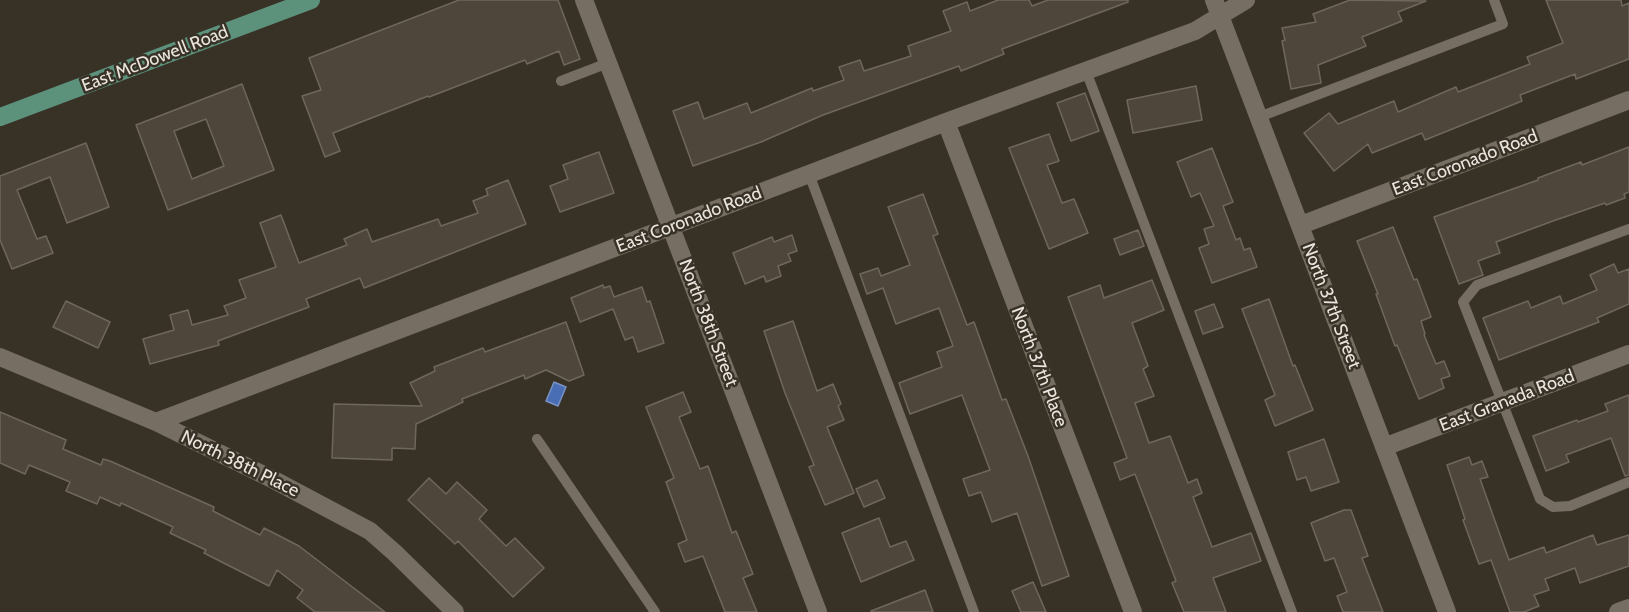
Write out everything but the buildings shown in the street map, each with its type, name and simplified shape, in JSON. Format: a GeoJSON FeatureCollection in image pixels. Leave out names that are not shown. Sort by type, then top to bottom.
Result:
{"type":"FeatureCollection","features":[{"type":"Feature","properties":{"kind":"main road","name":"East McDowell Road"},"geometry":{"type":"LineString","coordinates":[[0,117],[310,0]]}},
{"type":"Feature","properties":{"kind":"street","name":"North 38th Street"},"geometry":{"type":"LineString","coordinates":[[584,0],[818,612]]}},
{"type":"Feature","properties":{"kind":"street","name":"East Coronado Road"},"geometry":{"type":"LineString","coordinates":[[156,422],[946,122],[1195,31],[1217,8],[1246,0]]}},
{"type":"Feature","properties":{"kind":"street","name":"North 37th Street"},"geometry":{"type":"LineString","coordinates":[[1217,8],[1447,612]]}},
{"type":"Feature","properties":{"kind":"street","name":"East Coronado Road"},"geometry":{"type":"LineString","coordinates":[[1301,225],[1629,100]]}},
{"type":"Feature","properties":{"kind":"street","name":"North 37th Place"},"geometry":{"type":"LineString","coordinates":[[946,122],[1133,612]]}},
{"type":"Feature","properties":{"kind":"street","name":"East Granada Road"},"geometry":{"type":"LineString","coordinates":[[1384,447],[1629,354]]}},
{"type":"Feature","properties":{"kind":"street","name":"North 38th Place"},"geometry":{"type":"LineString","coordinates":[[0,357],[156,422],[274,480],[370,531],[395,552],[455,612]]}},
{"type":"Feature","properties":{"kind":"street"},"geometry":{"type":"LineString","coordinates":[[1618,612],[1629,608]]}},
{"type":"Feature","properties":{"kind":"lane"},"geometry":{"type":"LineString","coordinates":[[1259,117],[1503,24],[1494,0]]}},
{"type":"Feature","properties":{"kind":"lane"},"geometry":{"type":"LineString","coordinates":[[561,81],[608,63]]}},
{"type":"Feature","properties":{"kind":"lane"},"geometry":{"type":"LineString","coordinates":[[1086,71],[1292,612]]}},
{"type":"Feature","properties":{"kind":"lane"},"geometry":{"type":"LineString","coordinates":[[809,174],[974,612]]}},
{"type":"Feature","properties":{"kind":"lane"},"geometry":{"type":"LineString","coordinates":[[1629,229],[1478,285],[1464,302],[1540,499],[1553,507],[1570,506],[1629,482]]}},
{"type":"Feature","properties":{"kind":"lane"},"geometry":{"type":"LineString","coordinates":[[537,439],[655,612]]}},
{"type":"Feature","properties":{"kind":"water"},"geometry":{"type":"Polygon","coordinates":[[[554,382],[566,387],[558,406],[546,401],[554,382]]]}}]}
